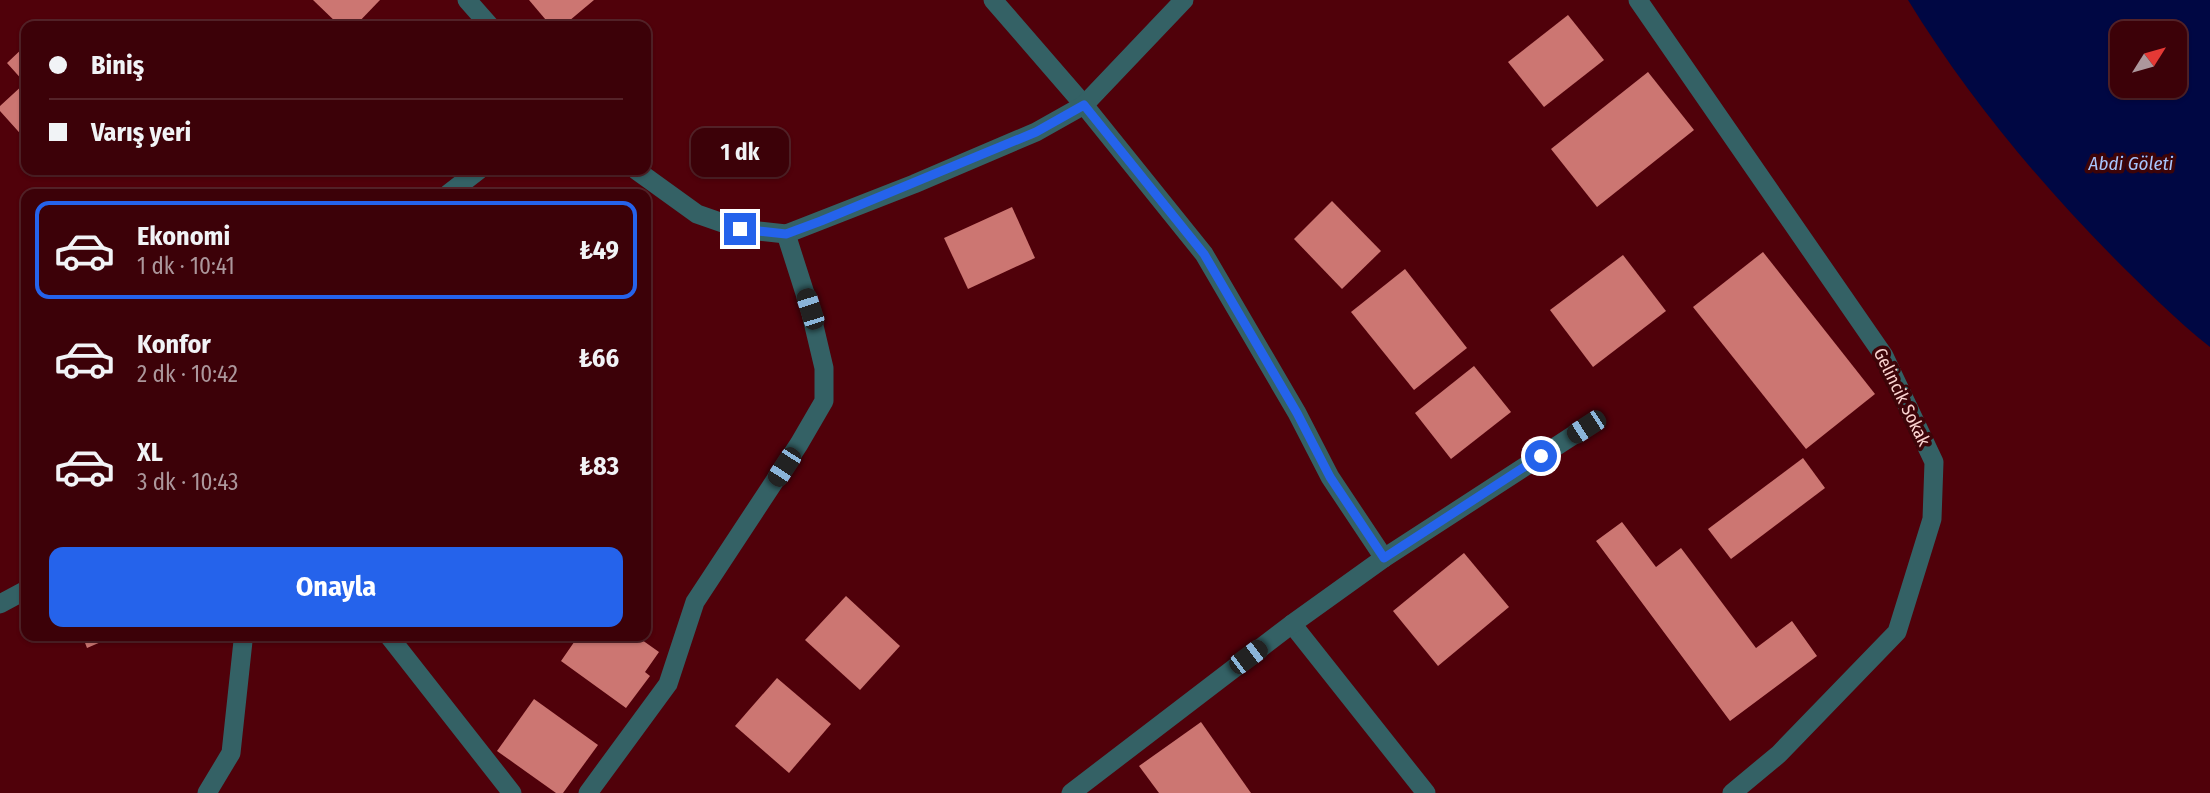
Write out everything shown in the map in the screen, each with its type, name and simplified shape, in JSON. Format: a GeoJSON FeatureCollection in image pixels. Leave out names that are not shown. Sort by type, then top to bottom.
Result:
{"type":"FeatureCollection","features":[{"type":"Feature","properties":{"kind":"street"},"geometry":{"type":"LineString","coordinates":[[467,0],[486,21]]}},
{"type":"Feature","properties":{"kind":"street"},"geometry":{"type":"LineString","coordinates":[[993,0],[1084,105],[1204,254],[1297,413],[1330,477],[1384,558]]}},
{"type":"Feature","properties":{"kind":"street"},"geometry":{"type":"LineString","coordinates":[[643,175],[697,214],[740,229],[786,234],[1036,132],[1084,105],[1184,0]]}},
{"type":"Feature","properties":{"kind":"street","name":"Gelincik Sokak"},"geometry":{"type":"LineString","coordinates":[[1638,0],[1884,356],[1934,462],[1931,519],[1897,632],[1779,754],[1732,793]]}},
{"type":"Feature","properties":{"kind":"street"},"geometry":{"type":"LineString","coordinates":[[454,189],[473,175]]}},
{"type":"Feature","properties":{"kind":"street"},"geometry":{"type":"LineString","coordinates":[[588,793],[668,684],[695,602],[799,444],[824,401],[824,368],[810,309],[786,234]]}},
{"type":"Feature","properties":{"kind":"street"},"geometry":{"type":"LineString","coordinates":[[1071,793],[1292,624],[1384,558],[1586,427]]}},
{"type":"Feature","properties":{"kind":"street"},"geometry":{"type":"LineString","coordinates":[[0,604],[21,593]]}},
{"type":"Feature","properties":{"kind":"street"},"geometry":{"type":"LineString","coordinates":[[1292,624],[1426,793]]}},
{"type":"Feature","properties":{"kind":"street"},"geometry":{"type":"LineString","coordinates":[[207,793],[231,753],[243,641]]}},
{"type":"Feature","properties":{"kind":"street"},"geometry":{"type":"LineString","coordinates":[[393,641],[512,793]]}},
{"type":"Feature","properties":{"kind":"water","name":"Abdi Göleti"},"geometry":{"type":"Polygon","coordinates":[[[1908,0],[2210,0],[2210,347],[2148,292],[2056,197],[2003,134],[1953,68],[1908,0]]]}},
{"type":"Feature","properties":{"kind":"building"},"geometry":{"type":"Polygon","coordinates":[[[313,0],[380,0],[360,21],[335,21],[313,0]]]}},
{"type":"Feature","properties":{"kind":"building"},"geometry":{"type":"Polygon","coordinates":[[[529,0],[594,0],[569,21],[547,21],[529,0]]]}},
{"type":"Feature","properties":{"kind":"building"},"geometry":{"type":"Polygon","coordinates":[[[1568,15],[1604,60],[1544,107],[1508,62],[1568,15]]]}},
{"type":"Feature","properties":{"kind":"building"},"geometry":{"type":"Polygon","coordinates":[[[21,50],[21,79],[7,63],[21,50]]]}},
{"type":"Feature","properties":{"kind":"building"},"geometry":{"type":"Polygon","coordinates":[[[1648,72],[1694,130],[1597,207],[1551,149],[1648,72]]]}},
{"type":"Feature","properties":{"kind":"building"},"geometry":{"type":"Polygon","coordinates":[[[21,87],[21,134],[0,111],[0,106],[21,87]]]}},
{"type":"Feature","properties":{"kind":"building"},"geometry":{"type":"Polygon","coordinates":[[[1332,201],[1381,251],[1342,289],[1294,239],[1332,201]]]}},
{"type":"Feature","properties":{"kind":"building"},"geometry":{"type":"Polygon","coordinates":[[[1012,207],[1035,258],[968,289],[944,238],[1012,207]]]}},
{"type":"Feature","properties":{"kind":"building"},"geometry":{"type":"Polygon","coordinates":[[[1763,252],[1875,394],[1806,449],[1693,307],[1763,252]]]}},
{"type":"Feature","properties":{"kind":"building"},"geometry":{"type":"Polygon","coordinates":[[[1623,255],[1666,311],[1593,367],[1550,310],[1623,255]]]}},
{"type":"Feature","properties":{"kind":"building"},"geometry":{"type":"Polygon","coordinates":[[[1405,269],[1467,348],[1414,390],[1351,312],[1405,269]]]}},
{"type":"Feature","properties":{"kind":"building"},"geometry":{"type":"Polygon","coordinates":[[[1474,366],[1511,412],[1451,459],[1415,413],[1474,366]]]}},
{"type":"Feature","properties":{"kind":"building"},"geometry":{"type":"Polygon","coordinates":[[[1803,458],[1825,488],[1731,559],[1708,529],[1803,458]]]}},
{"type":"Feature","properties":{"kind":"building"},"geometry":{"type":"Polygon","coordinates":[[[1622,522],[1656,567],[1681,548],[1756,648],[1792,621],[1817,656],[1730,721],[1596,541],[1622,522]]]}},
{"type":"Feature","properties":{"kind":"building"},"geometry":{"type":"Polygon","coordinates":[[[1464,553],[1509,607],[1438,666],[1393,611],[1464,553]]]}},
{"type":"Feature","properties":{"kind":"building"},"geometry":{"type":"Polygon","coordinates":[[[846,596],[900,646],[860,690],[805,640],[846,596]]]}},
{"type":"Feature","properties":{"kind":"building"},"geometry":{"type":"Polygon","coordinates":[[[84,641],[103,641],[87,648],[84,641]]]}},
{"type":"Feature","properties":{"kind":"building"},"geometry":{"type":"Polygon","coordinates":[[[575,641],[643,641],[659,652],[645,672],[650,676],[626,708],[561,661],[575,641]]]}},
{"type":"Feature","properties":{"kind":"building"},"geometry":{"type":"Polygon","coordinates":[[[777,678],[831,724],[789,773],[735,726],[777,678]]]}},
{"type":"Feature","properties":{"kind":"building"},"geometry":{"type":"Polygon","coordinates":[[[534,699],[598,745],[563,793],[556,793],[497,751],[534,699]]]}},
{"type":"Feature","properties":{"kind":"building"},"geometry":{"type":"Polygon","coordinates":[[[1201,722],[1251,793],[1159,793],[1139,766],[1201,722]]]}},
{"type":"Feature","properties":{"kind":"route"},"geometry":{"type":"LineString","coordinates":[[740,229],[786,234],[1036,132],[1084,105],[1204,254],[1297,413],[1330,477],[1384,558],[1541,456]]}}]}
